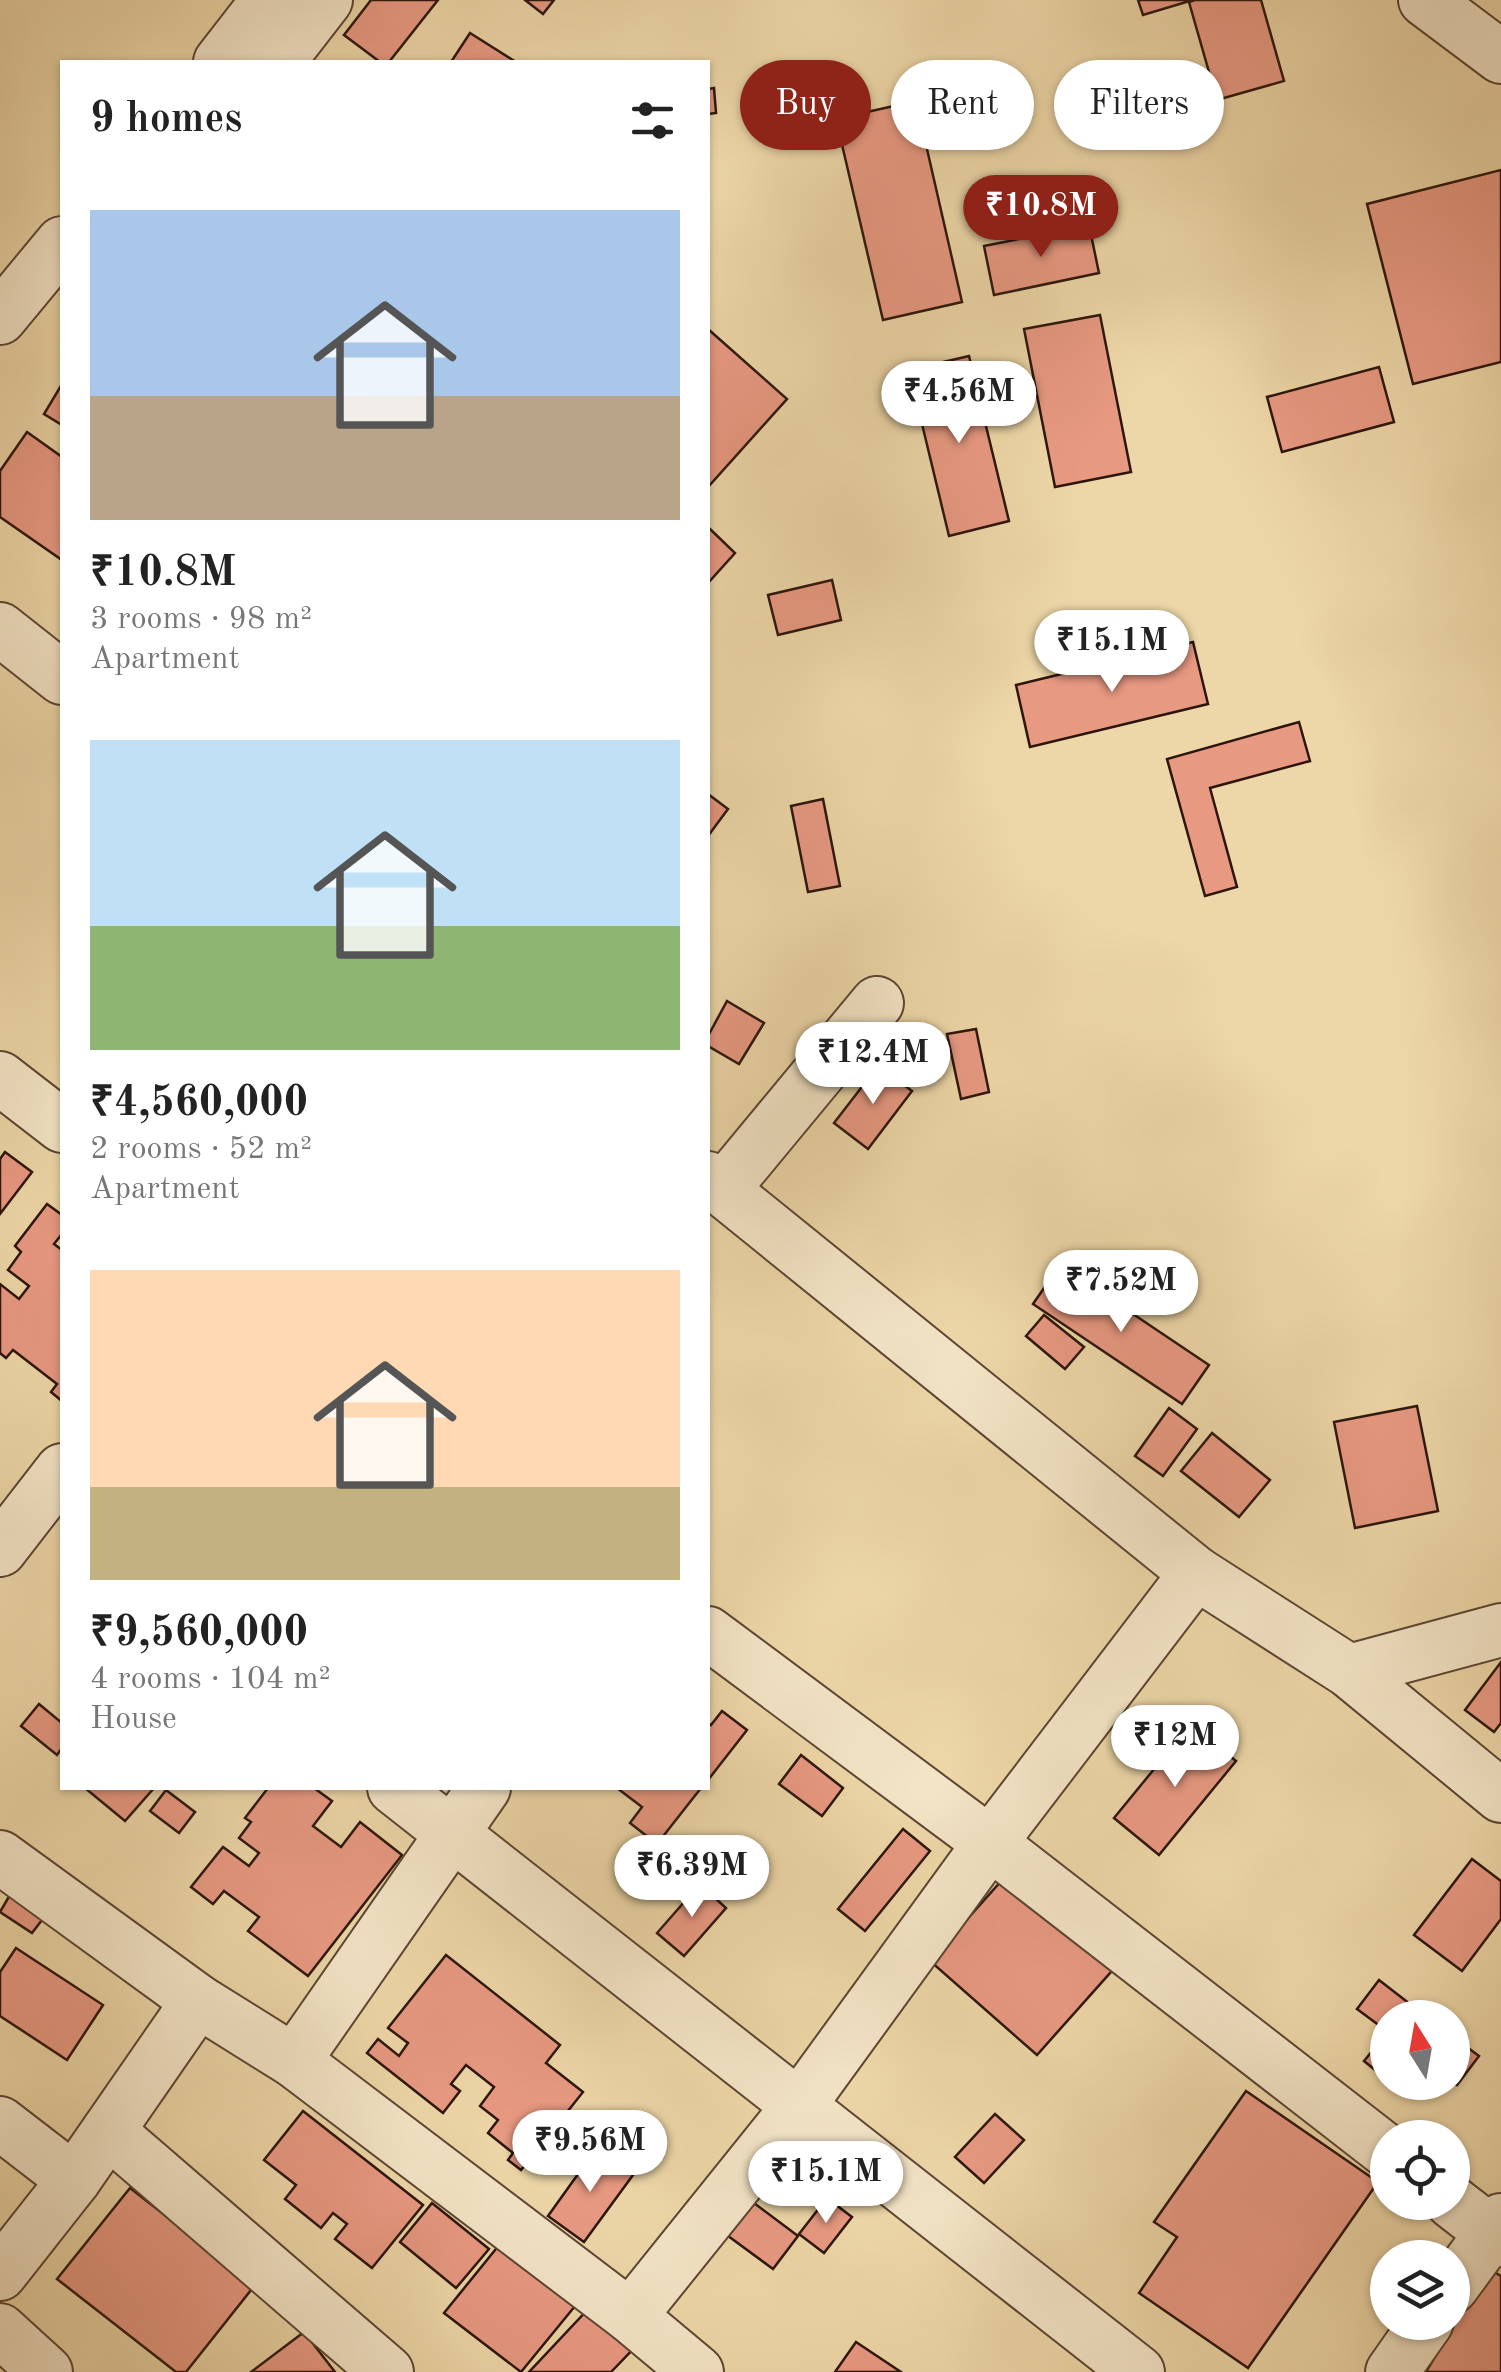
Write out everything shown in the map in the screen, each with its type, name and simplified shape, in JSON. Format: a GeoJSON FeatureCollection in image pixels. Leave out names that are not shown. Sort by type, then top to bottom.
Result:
{"type":"FeatureCollection","features":[{"type":"Feature","properties":{"kind":"street"},"geometry":{"type":"LineString","coordinates":[[222,60],[268,0]]}},
{"type":"Feature","properties":{"kind":"street"},"geometry":{"type":"LineString","coordinates":[[280,60],[326,0]]}},
{"type":"Feature","properties":{"kind":"street"},"geometry":{"type":"LineString","coordinates":[[1424,0],[1501,57]]}},
{"type":"Feature","properties":{"kind":"street"},"geometry":{"type":"LineString","coordinates":[[0,318],[60,245]]}},
{"type":"Feature","properties":{"kind":"street"},"geometry":{"type":"LineString","coordinates":[[0,629],[60,676]]}},
{"type":"Feature","properties":{"kind":"street"},"geometry":{"type":"LineString","coordinates":[[877,1003],[715,1183],[1196,1574],[1349,1671],[1501,1796]]}},
{"type":"Feature","properties":{"kind":"street"},"geometry":{"type":"LineString","coordinates":[[0,1078],[60,1124]]}},
{"type":"Feature","properties":{"kind":"street"},"geometry":{"type":"LineString","coordinates":[[0,1550],[40,1497]]}},
{"type":"Feature","properties":{"kind":"street"},"geometry":{"type":"LineString","coordinates":[[630,2316],[798,2107],[990,1843],[1196,1574]]}},
{"type":"Feature","properties":{"kind":"street"},"geometry":{"type":"LineString","coordinates":[[1349,1671],[1501,1630]]}},
{"type":"Feature","properties":{"kind":"street"},"geometry":{"type":"LineString","coordinates":[[710,1634],[990,1843],[1370,2138]]}},
{"type":"Feature","properties":{"kind":"street"},"geometry":{"type":"LineString","coordinates":[[397,1790],[1138,2372]]}},
{"type":"Feature","properties":{"kind":"street"},"geometry":{"type":"LineString","coordinates":[[294,2061],[483,1790]]}},
{"type":"Feature","properties":{"kind":"street"},"geometry":{"type":"LineString","coordinates":[[0,1857],[198,2002],[294,2061],[630,2316],[697,2372]]}},
{"type":"Feature","properties":{"kind":"street"},"geometry":{"type":"LineString","coordinates":[[0,2274],[74,2180],[198,2002]]}},
{"type":"Feature","properties":{"kind":"street"},"geometry":{"type":"LineString","coordinates":[[0,2123],[74,2180]]}},
{"type":"Feature","properties":{"kind":"street"},"geometry":{"type":"LineString","coordinates":[[108,2132],[386,2372]]}},
{"type":"Feature","properties":{"kind":"street"},"geometry":{"type":"LineString","coordinates":[[1470,2254],[1486,2224]]}},
{"type":"Feature","properties":{"kind":"street"},"geometry":{"type":"LineString","coordinates":[[0,2330],[46,2372]]}},
{"type":"Feature","properties":{"kind":"street"},"geometry":{"type":"LineString","coordinates":[[1392,2372],[1415,2340]]}},
{"type":"Feature","properties":{"kind":"building"},"geometry":{"type":"Polygon","coordinates":[[[371,0],[438,0],[391,60],[377,60],[344,35],[371,0]]]}},
{"type":"Feature","properties":{"kind":"building"},"geometry":{"type":"Polygon","coordinates":[[[525,0],[554,0],[543,14],[525,0]]]}},
{"type":"Feature","properties":{"kind":"building"},"geometry":{"type":"Polygon","coordinates":[[[1138,0],[1193,0],[1143,15],[1138,0]]]}},
{"type":"Feature","properties":{"kind":"building"},"geometry":{"type":"Polygon","coordinates":[[[1261,0],[1284,81],[1224,98],[1224,60],[1206,60],[1189,2],[1261,0]]]}},
{"type":"Feature","properties":{"kind":"building"},"geometry":{"type":"Polygon","coordinates":[[[470,33],[513,60],[452,60],[470,33]]]}},
{"type":"Feature","properties":{"kind":"building"},"geometry":{"type":"Polygon","coordinates":[[[714,88],[716,113],[710,114],[710,89],[714,88]]]}},
{"type":"Feature","properties":{"kind":"building"},"geometry":{"type":"Polygon","coordinates":[[[891,107],[891,150],[927,150],[962,302],[883,320],[843,150],[871,150],[871,111],[891,107]]]}},
{"type":"Feature","properties":{"kind":"building"},"geometry":{"type":"Polygon","coordinates":[[[1501,170],[1501,362],[1413,384],[1367,204],[1501,170]]]}},
{"type":"Feature","properties":{"kind":"building"},"geometry":{"type":"Polygon","coordinates":[[[1089,225],[1099,273],[994,295],[984,246],[1089,225]]]}},
{"type":"Feature","properties":{"kind":"building"},"geometry":{"type":"Polygon","coordinates":[[[1100,315],[1131,472],[1055,487],[1024,329],[1100,315]]]}},
{"type":"Feature","properties":{"kind":"building"},"geometry":{"type":"Polygon","coordinates":[[[710,331],[787,399],[710,485],[710,331]]]}},
{"type":"Feature","properties":{"kind":"building"},"geometry":{"type":"Polygon","coordinates":[[[969,356],[1009,521],[949,536],[909,370],[969,356]]]}},
{"type":"Feature","properties":{"kind":"building"},"geometry":{"type":"Polygon","coordinates":[[[1379,367],[1394,422],[1282,452],[1267,397],[1379,367]]]}},
{"type":"Feature","properties":{"kind":"building"},"geometry":{"type":"Polygon","coordinates":[[[60,387],[60,424],[44,414],[60,387]]]}},
{"type":"Feature","properties":{"kind":"building"},"geometry":{"type":"Polygon","coordinates":[[[27,432],[60,456],[60,559],[0,517],[0,471],[27,432]]]}},
{"type":"Feature","properties":{"kind":"building"},"geometry":{"type":"Polygon","coordinates":[[[710,529],[735,553],[710,581],[710,529]]]}},
{"type":"Feature","properties":{"kind":"building"},"geometry":{"type":"Polygon","coordinates":[[[832,580],[841,620],[778,635],[768,595],[832,580]]]}},
{"type":"Feature","properties":{"kind":"building"},"geometry":{"type":"Polygon","coordinates":[[[1193,642],[1208,704],[1030,747],[1016,685],[1193,642]]]}},
{"type":"Feature","properties":{"kind":"building"},"geometry":{"type":"Polygon","coordinates":[[[1299,722],[1310,761],[1210,788],[1237,887],[1205,896],[1167,759],[1299,722]]]}},
{"type":"Feature","properties":{"kind":"building"},"geometry":{"type":"Polygon","coordinates":[[[710,796],[728,809],[710,833],[710,796]]]}},
{"type":"Feature","properties":{"kind":"building"},"geometry":{"type":"Polygon","coordinates":[[[823,799],[840,886],[808,892],[791,806],[823,799]]]}},
{"type":"Feature","properties":{"kind":"building"},"geometry":{"type":"Polygon","coordinates":[[[727,1001],[764,1023],[739,1064],[710,1047],[710,1032],[727,1001]]]}},
{"type":"Feature","properties":{"kind":"building"},"geometry":{"type":"Polygon","coordinates":[[[976,1029],[989,1092],[961,1099],[947,1034],[976,1029]]]}},
{"type":"Feature","properties":{"kind":"building"},"geometry":{"type":"Polygon","coordinates":[[[878,1066],[912,1091],[868,1149],[834,1123],[878,1066]]]}},
{"type":"Feature","properties":{"kind":"building"},"geometry":{"type":"Polygon","coordinates":[[[5,1152],[32,1172],[0,1214],[0,1159],[5,1152]]]}},
{"type":"Feature","properties":{"kind":"building"},"geometry":{"type":"Polygon","coordinates":[[[47,1204],[60,1214],[60,1236],[54,1244],[60,1248],[60,1399],[51,1392],[57,1384],[13,1350],[6,1358],[0,1353],[0,1284],[19,1299],[29,1286],[8,1270],[21,1252],[15,1246],[47,1204]]]}},
{"type":"Feature","properties":{"kind":"building"},"geometry":{"type":"Polygon","coordinates":[[[1060,1265],[1209,1365],[1182,1404],[1033,1304],[1060,1265]]]}},
{"type":"Feature","properties":{"kind":"building"},"geometry":{"type":"Polygon","coordinates":[[[1044,1315],[1084,1347],[1065,1369],[1026,1336],[1044,1315]]]}},
{"type":"Feature","properties":{"kind":"building"},"geometry":{"type":"Polygon","coordinates":[[[1417,1406],[1438,1511],[1355,1528],[1334,1422],[1417,1406]]]}},
{"type":"Feature","properties":{"kind":"building"},"geometry":{"type":"Polygon","coordinates":[[[1169,1408],[1197,1429],[1163,1476],[1135,1456],[1169,1408]]]}},
{"type":"Feature","properties":{"kind":"building"},"geometry":{"type":"Polygon","coordinates":[[[1212,1433],[1270,1480],[1239,1517],[1181,1471],[1212,1433]]]}},
{"type":"Feature","properties":{"kind":"building"},"geometry":{"type":"Polygon","coordinates":[[[1501,1662],[1501,1723],[1494,1732],[1465,1710],[1501,1662]]]}},
{"type":"Feature","properties":{"kind":"building"},"geometry":{"type":"Polygon","coordinates":[[[39,1704],[60,1721],[57,1755],[21,1726],[39,1704]]]}},
{"type":"Feature","properties":{"kind":"building"},"geometry":{"type":"Polygon","coordinates":[[[722,1711],[747,1730],[710,1777],[710,1724],[722,1711]]]}},
{"type":"Feature","properties":{"kind":"building"},"geometry":{"type":"Polygon","coordinates":[[[1191,1724],[1236,1761],[1159,1855],[1114,1818],[1191,1724]]]}},
{"type":"Feature","properties":{"kind":"building"},"geometry":{"type":"Polygon","coordinates":[[[801,1755],[843,1788],[822,1816],[779,1784],[801,1755]]]}},
{"type":"Feature","properties":{"kind":"building"},"geometry":{"type":"Polygon","coordinates":[[[87,1790],[152,1790],[125,1821],[87,1790]]]}},
{"type":"Feature","properties":{"kind":"building"},"geometry":{"type":"Polygon","coordinates":[[[166,1790],[195,1812],[179,1833],[150,1811],[166,1790]]]}},
{"type":"Feature","properties":{"kind":"building"},"geometry":{"type":"Polygon","coordinates":[[[266,1790],[317,1790],[332,1801],[313,1826],[341,1847],[360,1822],[402,1855],[308,1976],[248,1931],[259,1917],[224,1891],[213,1904],[191,1887],[223,1847],[249,1866],[259,1853],[239,1838],[251,1822],[245,1818],[266,1790]]]}},
{"type":"Feature","properties":{"kind":"building"},"geometry":{"type":"Polygon","coordinates":[[[620,1790],[699,1790],[657,1844],[630,1823],[642,1807],[620,1790]]]}},
{"type":"Feature","properties":{"kind":"building"},"geometry":{"type":"Polygon","coordinates":[[[903,1829],[930,1851],[865,1931],[838,1909],[903,1829]]]}},
{"type":"Feature","properties":{"kind":"building"},"geometry":{"type":"Polygon","coordinates":[[[1472,1859],[1501,1881],[1501,1919],[1462,1971],[1414,1935],[1472,1859]]]}},
{"type":"Feature","properties":{"kind":"building"},"geometry":{"type":"Polygon","coordinates":[[[1011,1870],[1118,1964],[1037,2055],[930,1961],[1011,1870]]]}},
{"type":"Feature","properties":{"kind":"building"},"geometry":{"type":"Polygon","coordinates":[[[700,1884],[726,1908],[684,1956],[657,1933],[700,1884]]]}},
{"type":"Feature","properties":{"kind":"building"},"geometry":{"type":"Polygon","coordinates":[[[11,1893],[45,1916],[32,1933],[0,1912],[11,1893]]]}},
{"type":"Feature","properties":{"kind":"building"},"geometry":{"type":"Polygon","coordinates":[[[16,1948],[103,2005],[67,2060],[0,2016],[0,1972],[16,1948]]]}},
{"type":"Feature","properties":{"kind":"building"},"geometry":{"type":"Polygon","coordinates":[[[446,1955],[560,2045],[546,2063],[583,2092],[521,2170],[508,2160],[513,2153],[488,2133],[498,2120],[480,2106],[494,2087],[466,2065],[451,2084],[460,2091],[443,2113],[367,2053],[378,2039],[399,2056],[408,2043],[388,2028],[446,1955]]]}},
{"type":"Feature","properties":{"kind":"building"},"geometry":{"type":"Polygon","coordinates":[[[1379,1980],[1405,2000],[1370,2000],[1370,2019],[1357,2009],[1379,1980]]]}},
{"type":"Feature","properties":{"kind":"building"},"geometry":{"type":"Polygon","coordinates":[[[1470,2049],[1479,2056],[1470,2068],[1470,2049]]]}},
{"type":"Feature","properties":{"kind":"building"},"geometry":{"type":"Polygon","coordinates":[[[1246,2091],[1370,2176],[1370,2193],[1248,2368],[1139,2293],[1177,2237],[1154,2222],[1246,2091]]]}},
{"type":"Feature","properties":{"kind":"building"},"geometry":{"type":"Polygon","coordinates":[[[303,2111],[423,2205],[372,2268],[335,2239],[347,2224],[333,2213],[321,2228],[285,2199],[296,2185],[264,2160],[303,2111]]]}},
{"type":"Feature","properties":{"kind":"building"},"geometry":{"type":"Polygon","coordinates":[[[995,2114],[1024,2140],[984,2183],[955,2157],[995,2114]]]}},
{"type":"Feature","properties":{"kind":"building"},"geometry":{"type":"Polygon","coordinates":[[[596,2149],[633,2175],[584,2242],[548,2216],[596,2149]]]}},
{"type":"Feature","properties":{"kind":"building"},"geometry":{"type":"Polygon","coordinates":[[[130,2188],[255,2285],[186,2372],[176,2372],[57,2279],[130,2188]]]}},
{"type":"Feature","properties":{"kind":"building"},"geometry":{"type":"Polygon","coordinates":[[[746,2197],[798,2236],[773,2269],[720,2230],[746,2197]]]}},
{"type":"Feature","properties":{"kind":"building"},"geometry":{"type":"Polygon","coordinates":[[[827,2198],[852,2217],[824,2253],[799,2234],[827,2198]]]}},
{"type":"Feature","properties":{"kind":"building"},"geometry":{"type":"Polygon","coordinates":[[[432,2203],[489,2249],[456,2288],[400,2242],[432,2203]]]}},
{"type":"Feature","properties":{"kind":"building"},"geometry":{"type":"Polygon","coordinates":[[[504,2239],[580,2300],[521,2372],[444,2313],[504,2239]]]}},
{"type":"Feature","properties":{"kind":"building"},"geometry":{"type":"Polygon","coordinates":[[[1487,2268],[1501,2276],[1501,2372],[1426,2372],[1445,2340],[1470,2340],[1470,2297],[1487,2268]]]}},
{"type":"Feature","properties":{"kind":"building"},"geometry":{"type":"Polygon","coordinates":[[[592,2305],[637,2345],[611,2372],[529,2372],[592,2305]]]}},
{"type":"Feature","properties":{"kind":"building"},"geometry":{"type":"Polygon","coordinates":[[[304,2332],[335,2372],[251,2372],[304,2332]]]}},
{"type":"Feature","properties":{"kind":"building"},"geometry":{"type":"Polygon","coordinates":[[[856,2342],[901,2372],[835,2372],[856,2342]]]}}]}
